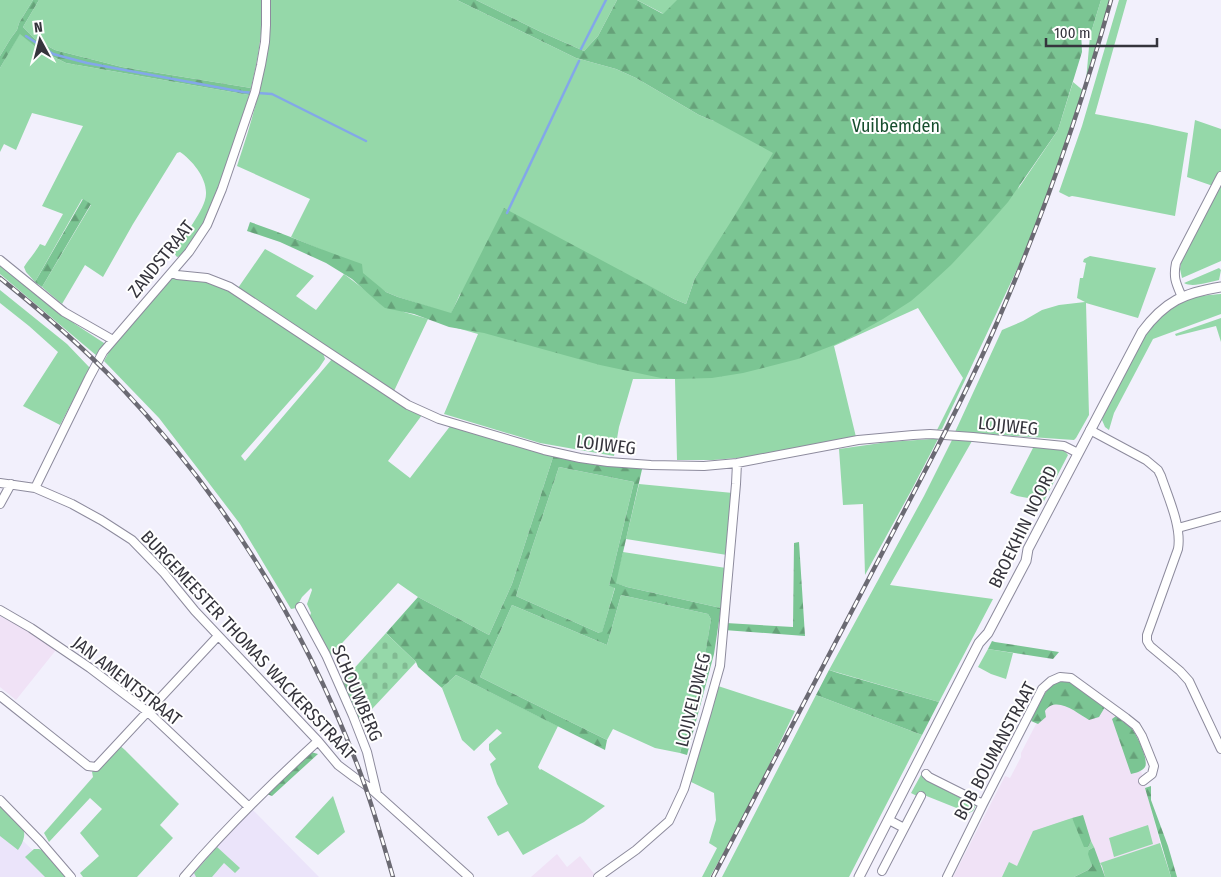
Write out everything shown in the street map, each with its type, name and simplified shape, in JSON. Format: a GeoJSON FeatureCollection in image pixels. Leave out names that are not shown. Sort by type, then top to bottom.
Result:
{"type":"FeatureCollection","features":[{"type":"Feature","properties":{"kind":"street","name":"ZANDSTRAAT"},"geometry":{"type":"LineString","coordinates":[[35,488],[103,352],[189,252],[207,225],[222,189],[255,92],[261,66],[266,25],[266,0]]}},
{"type":"Feature","properties":{"kind":"street"},"geometry":{"type":"LineString","coordinates":[[1182,297],[1175,282],[1176,263],[1221,176]]}},
{"type":"Feature","properties":{"kind":"street"},"geometry":{"type":"LineString","coordinates":[[0,260],[64,312],[113,340]]}},
{"type":"Feature","properties":{"kind":"street","name":"LOIJWEG"},"geometry":{"type":"LineString","coordinates":[[172,272],[177,275],[207,278],[230,287],[408,406],[439,419],[544,450],[580,458],[608,462],[704,466],[737,463],[858,440],[913,434],[973,437],[1064,446],[1078,453]]}},
{"type":"Feature","properties":{"kind":"street","name":"BROEKHIN NOORD"},"geometry":{"type":"LineString","coordinates":[[859,877],[979,643],[988,633],[1026,561],[1028,550],[1142,332],[1167,305],[1182,297],[1205,289],[1221,287]]}},
{"type":"Feature","properties":{"kind":"street"},"geometry":{"type":"LineString","coordinates":[[1090,430],[1146,460],[1158,470],[1161,476],[1180,540],[1153,615],[1147,634],[1147,641],[1154,650],[1180,671],[1189,681],[1221,749]]}},
{"type":"Feature","properties":{"kind":"street","name":"LOIJVELDWEG"},"geometry":{"type":"LineString","coordinates":[[598,877],[636,850],[669,821],[684,789],[720,666],[737,463]]}},
{"type":"Feature","properties":{"kind":"street","name":"BURGEMEESTER THOMAS WACKERSSTRAAT"},"geometry":{"type":"LineString","coordinates":[[0,483],[35,488],[72,504],[132,540],[338,765],[377,794]]}},
{"type":"Feature","properties":{"kind":"street"},"geometry":{"type":"LineString","coordinates":[[0,504],[11,484]]}},
{"type":"Feature","properties":{"kind":"street"},"geometry":{"type":"LineString","coordinates":[[1178,528],[1221,516]]}},
{"type":"Feature","properties":{"kind":"street","name":"SCHOUWBERG"},"geometry":{"type":"LineString","coordinates":[[300,607],[326,655],[353,716],[367,752],[377,794]]}},
{"type":"Feature","properties":{"kind":"street","name":"JAN AMENTSTRAAT"},"geometry":{"type":"LineString","coordinates":[[0,610],[76,658],[148,712],[249,807]]}},
{"type":"Feature","properties":{"kind":"street"},"geometry":{"type":"LineString","coordinates":[[0,696],[88,766],[96,767],[218,636]]}},
{"type":"Feature","properties":{"kind":"street","name":"BOB BOUMANSTRAAT"},"geometry":{"type":"LineString","coordinates":[[947,877],[1042,689],[1051,681],[1060,677],[1071,678],[1136,726],[1154,766],[1152,774],[1143,781]]}},
{"type":"Feature","properties":{"kind":"street"},"geometry":{"type":"LineString","coordinates":[[184,877],[249,807],[318,741]]}},
{"type":"Feature","properties":{"kind":"street"},"geometry":{"type":"LineString","coordinates":[[926,774],[983,804]]}},
{"type":"Feature","properties":{"kind":"street"},"geometry":{"type":"LineString","coordinates":[[377,794],[469,877]]}},
{"type":"Feature","properties":{"kind":"street"},"geometry":{"type":"LineString","coordinates":[[882,871],[921,796]]}},
{"type":"Feature","properties":{"kind":"street"},"geometry":{"type":"LineString","coordinates":[[0,800],[40,841],[71,877]]}},
{"type":"Feature","properties":{"kind":"street"},"geometry":{"type":"LineString","coordinates":[[889,820],[904,828]]}},
{"type":"Feature","properties":{"kind":"shaded area"},"geometry":{"type":"Polygon","coordinates":[[[0,616],[26,630],[56,650],[16,700],[0,687],[0,616]]]}},
{"type":"Feature","properties":{"kind":"shaded area"},"geometry":{"type":"Polygon","coordinates":[[[1049,691],[1107,710],[1130,729],[1160,843],[1171,877],[953,877],[1005,776],[1010,778],[1021,757],[1021,753],[1036,724],[1035,718],[1049,691]]]}},
{"type":"Feature","properties":{"kind":"shaded area"},"geometry":{"type":"Polygon","coordinates":[[[247,804],[319,877],[181,877],[247,804]]]}},
{"type":"Feature","properties":{"kind":"shaded area"},"geometry":{"type":"Polygon","coordinates":[[[0,819],[61,877],[0,877],[0,819]]]}},
{"type":"Feature","properties":{"kind":"shaded area"},"geometry":{"type":"Polygon","coordinates":[[[557,854],[567,867],[580,856],[595,875],[592,877],[531,877],[557,854]]]}},
{"type":"Feature","properties":{"kind":"green space"},"geometry":{"type":"Polygon","coordinates":[[[0,0],[33,0],[0,56],[0,0]]]}},
{"type":"Feature","properties":{"kind":"green space"},"geometry":{"type":"Polygon","coordinates":[[[33,0],[39,0],[23,27],[35,39],[55,50],[122,67],[251,88],[249,95],[66,63],[38,49],[20,34],[0,68],[0,56],[33,0]]]}},
{"type":"Feature","properties":{"kind":"green space"},"geometry":{"type":"Polygon","coordinates":[[[39,0],[263,0],[260,44],[251,88],[122,67],[55,50],[35,39],[23,27],[39,0]]]}},
{"type":"Feature","properties":{"kind":"green space"},"geometry":{"type":"Polygon","coordinates":[[[270,0],[457,0],[576,58],[616,69],[636,78],[699,115],[714,121],[662,13],[637,0],[1082,0],[1018,189],[1058,130],[1073,82],[1085,92],[1090,36],[1101,0],[1112,0],[1085,93],[1028,246],[942,429],[937,430],[963,378],[918,308],[834,346],[856,437],[748,457],[713,460],[677,460],[675,379],[633,379],[619,427],[614,456],[540,443],[444,414],[478,334],[450,326],[690,308],[718,243],[695,278],[686,304],[608,265],[460,294],[451,314],[386,292],[322,250],[291,237],[310,199],[237,166],[261,84],[268,42],[270,0]]]}},
{"type":"Feature","properties":{"kind":"green space","name":"Vuilbemden"},"geometry":{"type":"Polygon","coordinates":[[[457,0],[476,0],[584,51],[598,36],[617,0],[637,0],[663,14],[677,0],[1101,0],[1090,36],[1081,31],[1082,52],[1058,130],[1008,202],[951,265],[925,289],[911,301],[849,338],[798,359],[743,373],[712,378],[676,379],[661,378],[600,365],[484,333],[449,327],[414,314],[385,308],[352,279],[326,263],[280,242],[247,231],[250,222],[362,264],[363,273],[386,292],[451,313],[504,208],[686,304],[695,278],[773,153],[714,121],[699,115],[636,78],[616,69],[576,58],[457,0]]]}},
{"type":"Feature","properties":{"kind":"green space"},"geometry":{"type":"Polygon","coordinates":[[[476,0],[617,0],[598,36],[584,51],[476,0]]]}},
{"type":"Feature","properties":{"kind":"green space"},"geometry":{"type":"Polygon","coordinates":[[[1119,0],[1127,0],[1095,114],[1188,133],[1175,216],[1078,197],[1069,197],[1059,192],[1082,126],[1119,0]]]}},
{"type":"Feature","properties":{"kind":"green space"},"geometry":{"type":"Polygon","coordinates":[[[20,33],[38,49],[66,63],[249,95],[236,139],[210,212],[181,256],[177,257],[173,252],[198,215],[205,200],[206,188],[198,170],[180,152],[177,153],[133,224],[103,277],[85,265],[62,304],[42,287],[91,205],[82,199],[35,282],[26,272],[24,267],[40,244],[45,246],[63,214],[42,206],[83,126],[32,113],[16,150],[4,144],[0,152],[0,68],[20,33]]]}},
{"type":"Feature","properties":{"kind":"green space"},"geometry":{"type":"Polygon","coordinates":[[[1195,120],[1221,129],[1221,170],[1213,186],[1187,177],[1195,120]]]}},
{"type":"Feature","properties":{"kind":"green space"},"geometry":{"type":"Polygon","coordinates":[[[1219,186],[1221,186],[1221,261],[1182,278],[1181,263],[1219,186]]]}},
{"type":"Feature","properties":{"kind":"green space"},"geometry":{"type":"Polygon","coordinates":[[[83,199],[91,204],[42,287],[35,282],[83,199]]]}},
{"type":"Feature","properties":{"kind":"green space"},"geometry":{"type":"Polygon","coordinates":[[[265,249],[314,276],[296,296],[316,310],[344,274],[365,290],[404,312],[428,319],[394,391],[238,288],[265,249]]]}},
{"type":"Feature","properties":{"kind":"green space"},"geometry":{"type":"Polygon","coordinates":[[[1090,256],[1156,268],[1138,318],[1086,303],[1089,415],[1076,438],[1074,440],[955,432],[1002,330],[1042,310],[1059,305],[1085,302],[1077,298],[1080,278],[1083,278],[1086,263],[1083,262],[1084,259],[1090,256]]]}},
{"type":"Feature","properties":{"kind":"green space"},"geometry":{"type":"Polygon","coordinates":[[[0,263],[75,324],[107,345],[97,356],[0,274],[0,263]]]}},
{"type":"Feature","properties":{"kind":"green space"},"geometry":{"type":"Polygon","coordinates":[[[1219,268],[1221,270],[1219,280],[1196,285],[1184,283],[1219,268]]]}},
{"type":"Feature","properties":{"kind":"green space"},"geometry":{"type":"Polygon","coordinates":[[[177,278],[208,282],[228,289],[323,353],[325,359],[319,368],[241,456],[245,461],[332,359],[396,402],[422,415],[388,461],[410,478],[451,425],[554,454],[512,584],[489,635],[418,597],[398,583],[330,656],[309,618],[311,613],[307,604],[311,588],[302,597],[296,608],[291,609],[240,524],[159,418],[104,361],[114,343],[170,279],[177,278]]]}},
{"type":"Feature","properties":{"kind":"green space"},"geometry":{"type":"Polygon","coordinates":[[[0,290],[67,344],[90,368],[60,425],[23,406],[58,352],[0,303],[0,290]]]}},
{"type":"Feature","properties":{"kind":"green space"},"geometry":{"type":"Polygon","coordinates":[[[1221,294],[1221,314],[1153,339],[1114,413],[1109,430],[1105,427],[1102,420],[1104,414],[1128,364],[1148,332],[1174,307],[1194,298],[1221,294]]]}},
{"type":"Feature","properties":{"kind":"green space"},"geometry":{"type":"Polygon","coordinates":[[[1221,318],[1221,342],[1216,326],[1176,336],[1175,334],[1221,318]]]}},
{"type":"Feature","properties":{"kind":"green space"},"geometry":{"type":"Polygon","coordinates":[[[938,439],[865,575],[863,504],[843,505],[839,449],[888,442],[938,439]]]}},
{"type":"Feature","properties":{"kind":"green space"},"geometry":{"type":"Polygon","coordinates":[[[952,440],[972,441],[890,585],[993,599],[939,702],[829,670],[924,496],[952,440]]]}},
{"type":"Feature","properties":{"kind":"green space"},"geometry":{"type":"Polygon","coordinates":[[[1034,446],[1062,448],[1068,455],[1044,501],[1010,493],[1034,446]]]}},
{"type":"Feature","properties":{"kind":"green space"},"geometry":{"type":"Polygon","coordinates":[[[554,454],[643,465],[616,583],[721,608],[714,654],[687,755],[680,753],[703,667],[711,619],[708,614],[621,595],[607,645],[512,605],[480,677],[607,740],[605,750],[456,675],[442,688],[418,667],[416,662],[386,633],[418,597],[489,635],[512,584],[554,454]],[[559,467],[516,596],[599,633],[602,632],[615,588],[609,586],[634,482],[559,467]]]}},
{"type":"Feature","properties":{"kind":"green space"},"geometry":{"type":"Polygon","coordinates":[[[559,467],[634,482],[609,586],[615,587],[602,633],[516,596],[559,467]]]}},
{"type":"Feature","properties":{"kind":"green space"},"geometry":{"type":"Polygon","coordinates":[[[639,484],[733,493],[727,555],[626,539],[639,484]]]}},
{"type":"Feature","properties":{"kind":"green space"},"geometry":{"type":"Polygon","coordinates":[[[799,542],[805,636],[724,630],[726,623],[793,627],[794,543],[799,542]]]}},
{"type":"Feature","properties":{"kind":"green space"},"geometry":{"type":"Polygon","coordinates":[[[623,552],[726,568],[721,608],[615,583],[623,552]]]}},
{"type":"Feature","properties":{"kind":"green space"},"geometry":{"type":"Polygon","coordinates":[[[621,595],[708,614],[711,619],[703,668],[680,753],[655,748],[613,729],[607,740],[480,677],[512,605],[607,645],[621,595]]]}},
{"type":"Feature","properties":{"kind":"green space"},"geometry":{"type":"Polygon","coordinates":[[[386,633],[416,662],[358,724],[341,683],[386,633]]]}},
{"type":"Feature","properties":{"kind":"green space"},"geometry":{"type":"Polygon","coordinates":[[[992,641],[1059,652],[1053,659],[988,649],[992,641]]]}},
{"type":"Feature","properties":{"kind":"green space"},"geometry":{"type":"Polygon","coordinates":[[[988,649],[1013,653],[1006,679],[978,667],[988,649]]]}},
{"type":"Feature","properties":{"kind":"green space"},"geometry":{"type":"Polygon","coordinates":[[[829,670],[939,702],[922,735],[816,695],[829,670]]]}},
{"type":"Feature","properties":{"kind":"green space"},"geometry":{"type":"Polygon","coordinates":[[[456,675],[558,726],[538,767],[540,770],[605,806],[584,822],[523,855],[508,831],[498,836],[487,817],[508,804],[497,784],[490,764],[496,759],[489,750],[489,744],[502,733],[497,729],[474,751],[462,740],[442,688],[456,675]]]}},
{"type":"Feature","properties":{"kind":"green space"},"geometry":{"type":"Polygon","coordinates":[[[1065,680],[1081,687],[1105,707],[1099,717],[1089,720],[1067,707],[1055,705],[1045,711],[1046,717],[1038,724],[1031,721],[1046,691],[1055,682],[1065,680]]]}},
{"type":"Feature","properties":{"kind":"green space"},"geometry":{"type":"Polygon","coordinates":[[[718,686],[795,711],[752,801],[710,877],[702,877],[717,848],[709,843],[716,820],[714,793],[689,781],[697,761],[718,686]]]}},
{"type":"Feature","properties":{"kind":"green space"},"geometry":{"type":"Polygon","coordinates":[[[816,695],[922,735],[849,877],[722,877],[816,695]]]}},
{"type":"Feature","properties":{"kind":"green space"},"geometry":{"type":"Polygon","coordinates":[[[1116,716],[1132,729],[1137,736],[1146,764],[1141,771],[1131,774],[1112,719],[1116,716]]]}},
{"type":"Feature","properties":{"kind":"green space"},"geometry":{"type":"Polygon","coordinates":[[[118,744],[179,804],[160,825],[173,838],[137,877],[83,877],[80,873],[99,856],[80,833],[102,809],[90,798],[49,842],[44,833],[93,777],[92,772],[118,744]]]}},
{"type":"Feature","properties":{"kind":"green space"},"geometry":{"type":"Polygon","coordinates":[[[311,752],[318,754],[272,796],[267,794],[311,752]]]}},
{"type":"Feature","properties":{"kind":"green space"},"geometry":{"type":"Polygon","coordinates":[[[922,773],[925,775],[923,778],[968,802],[977,803],[973,811],[969,813],[919,793],[917,796],[911,793],[922,773]]]}},
{"type":"Feature","properties":{"kind":"green space"},"geometry":{"type":"Polygon","coordinates":[[[1151,786],[1151,800],[1177,877],[1171,877],[1145,788],[1151,786]]]}},
{"type":"Feature","properties":{"kind":"green space"},"geometry":{"type":"Polygon","coordinates":[[[333,796],[345,832],[318,855],[295,837],[333,796]]]}},
{"type":"Feature","properties":{"kind":"green space"},"geometry":{"type":"Polygon","coordinates":[[[0,803],[17,819],[24,829],[22,842],[18,850],[0,836],[0,803]]]}},
{"type":"Feature","properties":{"kind":"green space"},"geometry":{"type":"Polygon","coordinates":[[[1083,815],[1091,841],[1088,847],[1084,847],[1072,818],[1083,815]]]}},
{"type":"Feature","properties":{"kind":"green space"},"geometry":{"type":"Polygon","coordinates":[[[1072,818],[1088,847],[1091,841],[1094,847],[1089,850],[1092,866],[1088,870],[1074,877],[1002,877],[1009,862],[1017,866],[1033,831],[1072,818]]]}},
{"type":"Feature","properties":{"kind":"green space"},"geometry":{"type":"Polygon","coordinates":[[[1148,825],[1153,844],[1114,857],[1109,838],[1148,825]]]}},
{"type":"Feature","properties":{"kind":"green space"},"geometry":{"type":"Polygon","coordinates":[[[1160,843],[1171,877],[1105,877],[1100,863],[1160,843]]]}},
{"type":"Feature","properties":{"kind":"green space"},"geometry":{"type":"Polygon","coordinates":[[[217,847],[240,868],[235,873],[224,863],[212,877],[196,877],[194,873],[217,847]]]}},
{"type":"Feature","properties":{"kind":"green space"},"geometry":{"type":"Polygon","coordinates":[[[1094,847],[1105,877],[1074,877],[1092,866],[1088,854],[1089,850],[1094,847]]]}},
{"type":"Feature","properties":{"kind":"green space"},"geometry":{"type":"Polygon","coordinates":[[[34,849],[44,851],[66,877],[45,877],[25,857],[34,849]]]}},
{"type":"Feature","properties":{"kind":"waterway"},"geometry":{"type":"LineString","coordinates":[[581,49],[606,0]]}},
{"type":"Feature","properties":{"kind":"waterway"},"geometry":{"type":"LineString","coordinates":[[26,36],[53,54],[87,63],[243,92],[272,94],[366,141]]}},
{"type":"Feature","properties":{"kind":"waterway"},"geometry":{"type":"LineString","coordinates":[[507,213],[579,61]]}},
{"type":"Feature","properties":{"kind":"railway"},"geometry":{"type":"LineString","coordinates":[[713,877],[935,452],[982,357],[1016,279],[1046,200],[1074,121],[1111,0]]}},
{"type":"Feature","properties":{"kind":"railway"},"geometry":{"type":"LineString","coordinates":[[0,278],[46,316],[118,384],[157,427],[227,518],[288,615],[314,666],[365,785],[393,877]]}}]}
